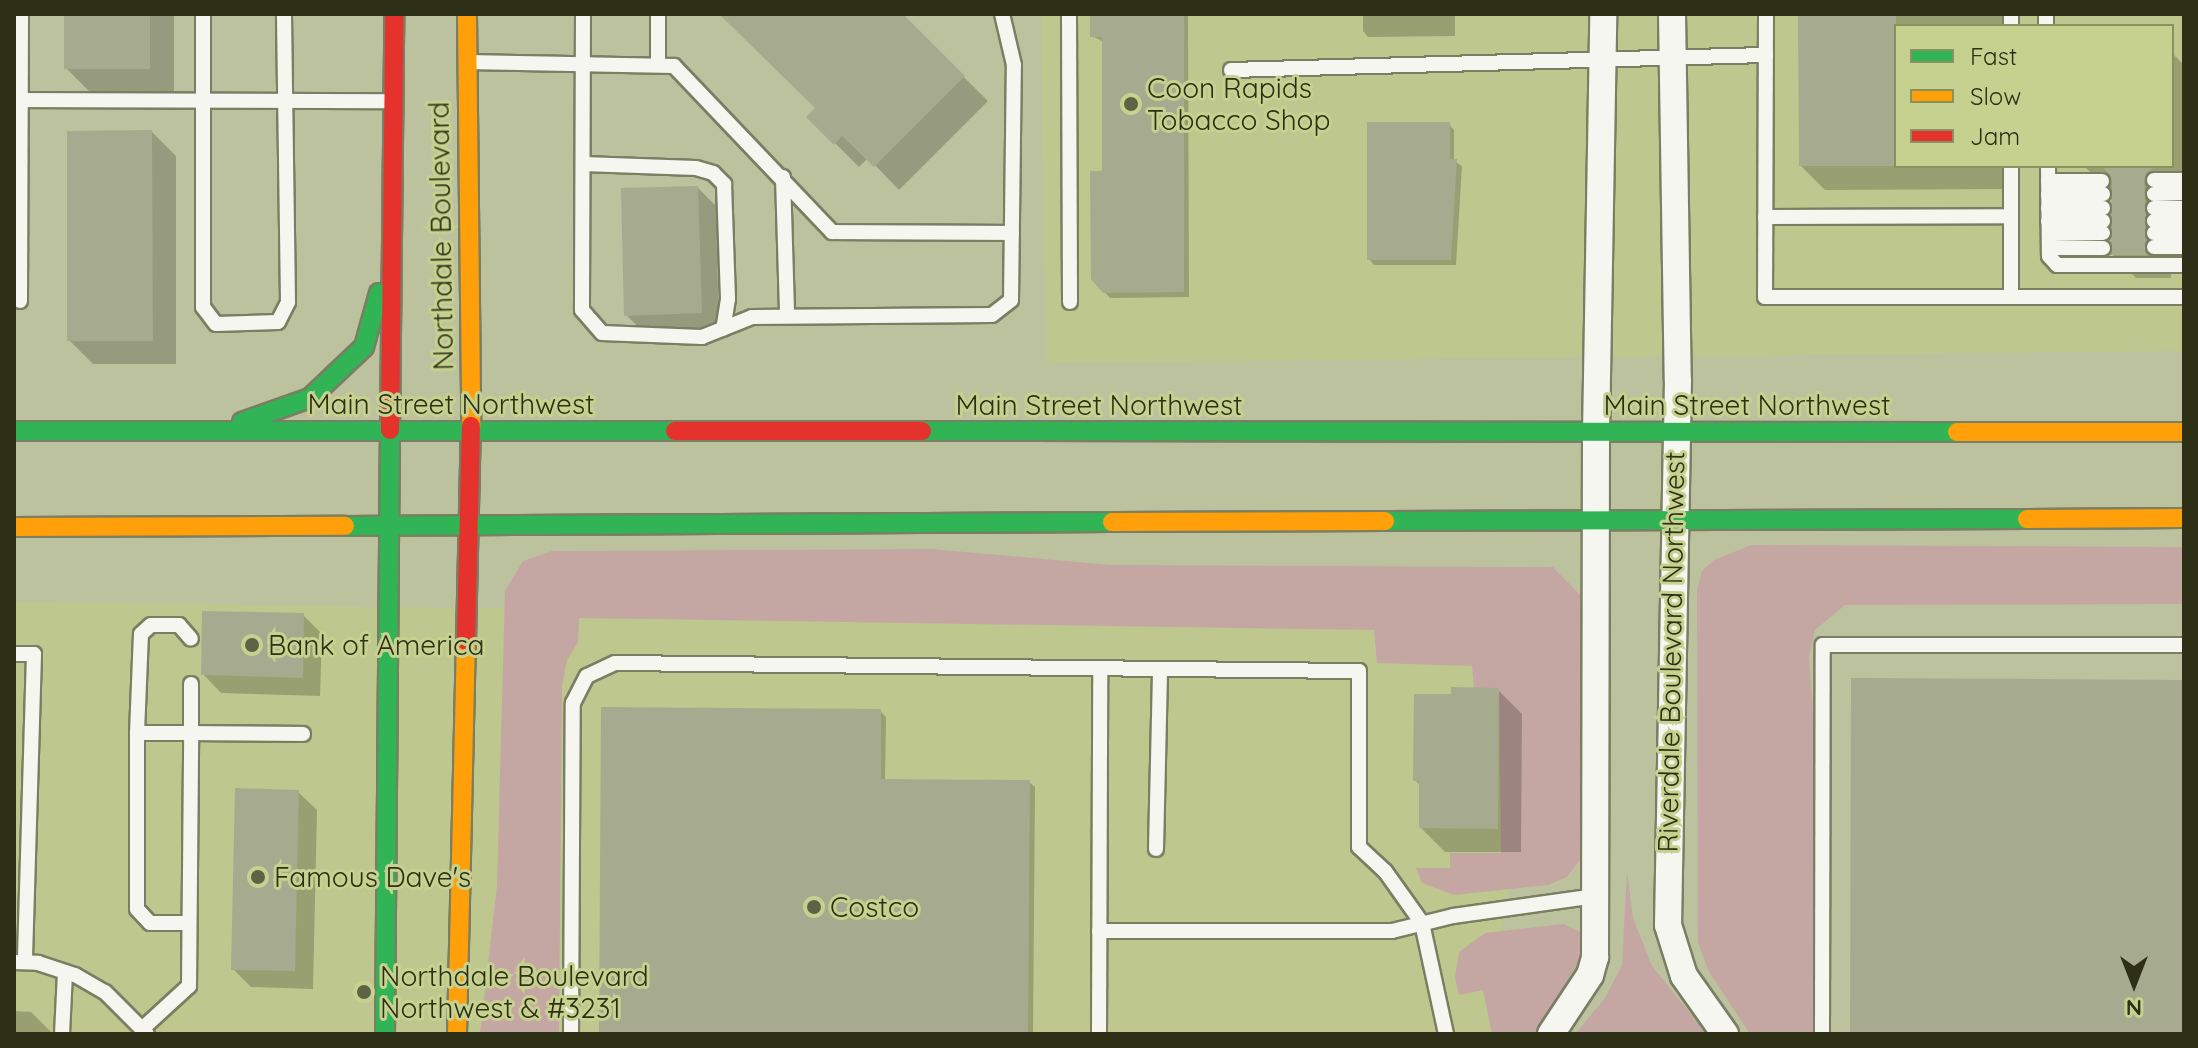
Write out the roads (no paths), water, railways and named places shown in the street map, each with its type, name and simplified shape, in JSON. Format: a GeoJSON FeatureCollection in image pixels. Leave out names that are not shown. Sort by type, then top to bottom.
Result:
{"type":"FeatureCollection","features":[{"type":"Feature","properties":{"kind":"main road","name":"Northdale Boulevard"},"geometry":{"type":"LineString","coordinates":[[385,1034],[392,527],[394,14]]}},
{"type":"Feature","properties":{"kind":"main road","name":"Northdale Boulevard"},"geometry":{"type":"LineString","coordinates":[[457,1034],[471,432],[467,14]]}},
{"type":"Feature","properties":{"kind":"main road"},"geometry":{"type":"LineString","coordinates":[[214,431],[310,398],[364,347],[392,240]]}},
{"type":"Feature","properties":{"kind":"main road","name":"Main Street Northwest"},"geometry":{"type":"LineString","coordinates":[[14,431],[2184,432]]}},
{"type":"Feature","properties":{"kind":"main road"},"geometry":{"type":"LineString","coordinates":[[14,527],[2184,518]]}},
{"type":"Feature","properties":{"kind":"street"},"geometry":{"type":"LineString","coordinates":[[1551,1034],[1590,975],[1596,896],[1596,434],[1603,14]]}},
{"type":"Feature","properties":{"kind":"street","name":"Riverdale Boulevard Northwest"},"geometry":{"type":"LineString","coordinates":[[1672,14],[1674,432],[1668,925],[1684,976],[1725,1034]]}},
{"type":"Feature","properties":{"kind":"lane"},"geometry":{"type":"LineString","coordinates":[[20,301],[16,100],[21,14]]}},
{"type":"Feature","properties":{"kind":"lane"},"geometry":{"type":"LineString","coordinates":[[203,14],[203,307],[216,324],[278,322],[288,302],[284,14]]}},
{"type":"Feature","properties":{"kind":"lane"},"geometry":{"type":"LineString","coordinates":[[583,14],[582,310],[602,333],[616,336],[702,337],[752,317],[992,315],[1011,300],[1014,65],[1002,14]]}},
{"type":"Feature","properties":{"kind":"lane"},"geometry":{"type":"LineString","coordinates":[[658,14],[658,65]]}},
{"type":"Feature","properties":{"kind":"lane"},"geometry":{"type":"LineString","coordinates":[[1069,14],[1070,302]]}},
{"type":"Feature","properties":{"kind":"lane"},"geometry":{"type":"LineString","coordinates":[[1766,14],[1765,297],[2184,297]]}},
{"type":"Feature","properties":{"kind":"lane"},"geometry":{"type":"LineString","coordinates":[[1231,70],[1604,63],[1766,55]]}},
{"type":"Feature","properties":{"kind":"lane"},"geometry":{"type":"LineString","coordinates":[[467,62],[583,61],[674,66],[783,177],[832,232],[1012,233]]}},
{"type":"Feature","properties":{"kind":"lane"},"geometry":{"type":"LineString","coordinates":[[16,100],[393,101]]}},
{"type":"Feature","properties":{"kind":"lane"},"geometry":{"type":"LineString","coordinates":[[583,164],[696,168],[713,173],[724,184],[729,268],[723,329]]}},
{"type":"Feature","properties":{"kind":"lane"},"geometry":{"type":"LineString","coordinates":[[2011,168],[2011,297]]}},
{"type":"Feature","properties":{"kind":"lane"},"geometry":{"type":"LineString","coordinates":[[783,177],[787,315]]}},
{"type":"Feature","properties":{"kind":"lane"},"geometry":{"type":"LineString","coordinates":[[2154,214],[2184,180]]}},
{"type":"Feature","properties":{"kind":"lane"},"geometry":{"type":"LineString","coordinates":[[2154,214],[2184,193]]}},
{"type":"Feature","properties":{"kind":"lane"},"geometry":{"type":"LineString","coordinates":[[2048,208],[2103,214]]}},
{"type":"Feature","properties":{"kind":"lane"},"geometry":{"type":"LineString","coordinates":[[2048,208],[2103,214]]}},
{"type":"Feature","properties":{"kind":"lane"},"geometry":{"type":"LineString","coordinates":[[2048,208],[2103,214]]}},
{"type":"Feature","properties":{"kind":"lane"},"geometry":{"type":"LineString","coordinates":[[2048,208],[2057,265],[2184,265]]}},
{"type":"Feature","properties":{"kind":"lane"},"geometry":{"type":"LineString","coordinates":[[2154,214],[2184,208]]}},
{"type":"Feature","properties":{"kind":"lane"},"geometry":{"type":"LineString","coordinates":[[2154,214],[2184,220]]}},
{"type":"Feature","properties":{"kind":"lane"},"geometry":{"type":"LineString","coordinates":[[2154,214],[2184,233]]}},
{"type":"Feature","properties":{"kind":"lane"},"geometry":{"type":"LineString","coordinates":[[2154,214],[2184,247]]}},
{"type":"Feature","properties":{"kind":"lane"},"geometry":{"type":"LineString","coordinates":[[1765,217],[2011,216]]}},
{"type":"Feature","properties":{"kind":"lane"},"geometry":{"type":"LineString","coordinates":[[189,923],[150,923],[137,909],[137,733],[141,634],[151,625],[179,625],[191,639]]}},
{"type":"Feature","properties":{"kind":"lane"},"geometry":{"type":"LineString","coordinates":[[1822,1034],[1823,645],[2184,645]]}},
{"type":"Feature","properties":{"kind":"lane"},"geometry":{"type":"LineString","coordinates":[[14,654],[34,654],[20,962],[65,972],[105,992],[145,1032],[189,986],[191,684]]}},
{"type":"Feature","properties":{"kind":"lane"},"geometry":{"type":"LineString","coordinates":[[571,1034],[573,703],[587,676],[615,663],[1359,671],[1359,847],[1385,871],[1422,923],[1446,1034]]}},
{"type":"Feature","properties":{"kind":"lane"},"geometry":{"type":"LineString","coordinates":[[1099,1034],[1100,669]]}},
{"type":"Feature","properties":{"kind":"lane"},"geometry":{"type":"LineString","coordinates":[[1156,849],[1160,669]]}},
{"type":"Feature","properties":{"kind":"lane"},"geometry":{"type":"LineString","coordinates":[[137,733],[303,734]]}},
{"type":"Feature","properties":{"kind":"lane"},"geometry":{"type":"LineString","coordinates":[[1099,931],[1392,931],[1422,923],[1596,896]]}},
{"type":"Feature","properties":{"kind":"lane"},"geometry":{"type":"LineString","coordinates":[[62,1034],[65,972]]}},
{"type":"Feature","properties":{"kind":"place","name":"Coon Rapids Tobacco Shop"},"geometry":{"type":"Point","coordinates":[1131,104]}},
{"type":"Feature","properties":{"kind":"place","name":"Bank of America"},"geometry":{"type":"Point","coordinates":[252,645]}},
{"type":"Feature","properties":{"kind":"place","name":"Famous Dave's"},"geometry":{"type":"Point","coordinates":[258,877]}},
{"type":"Feature","properties":{"kind":"place","name":"Costco"},"geometry":{"type":"Point","coordinates":[814,907]}},
{"type":"Feature","properties":{"kind":"place","name":"Northdale Boulevard Northwest & #3231"},"geometry":{"type":"Point","coordinates":[364,992]}}]}
